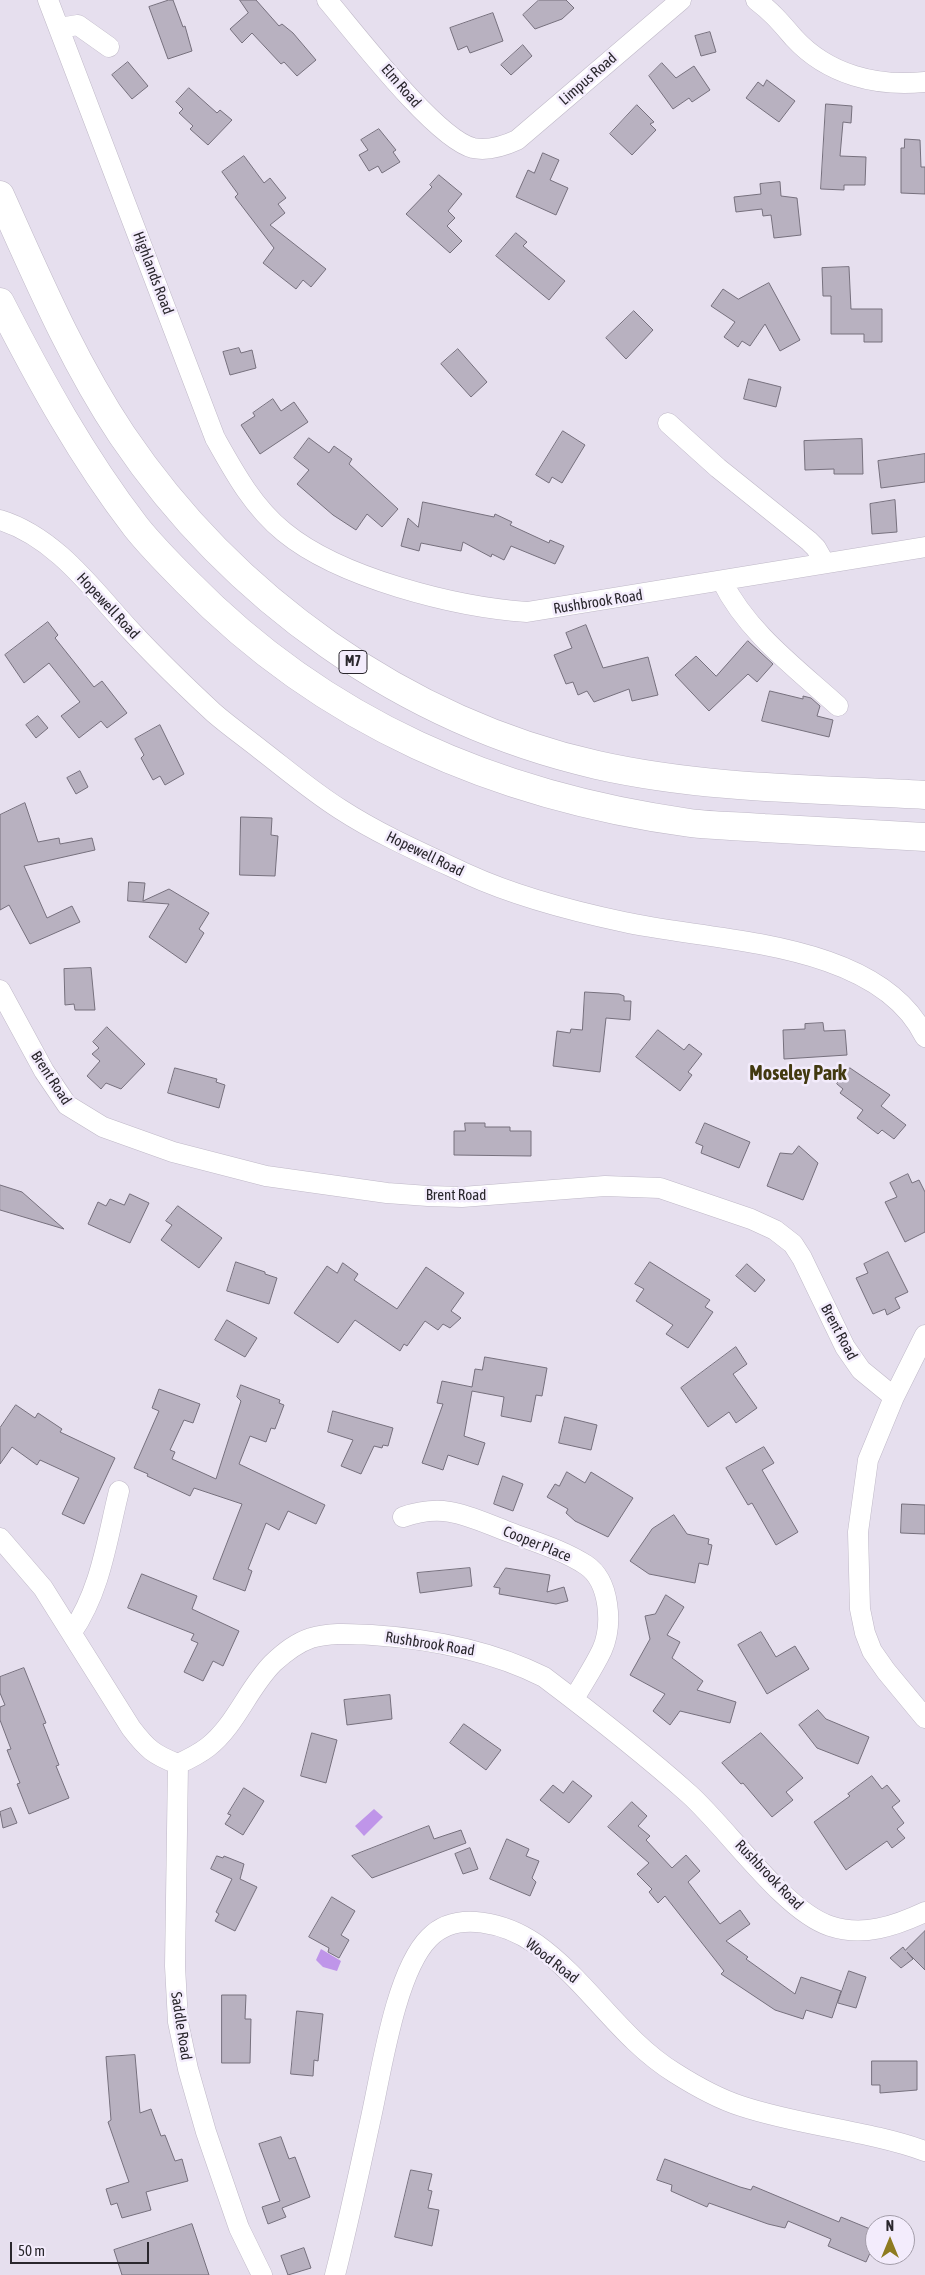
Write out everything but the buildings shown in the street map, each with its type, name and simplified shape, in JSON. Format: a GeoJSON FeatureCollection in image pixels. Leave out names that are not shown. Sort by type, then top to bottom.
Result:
{"type":"FeatureCollection","features":[{"type":"Feature","properties":{"kind":"highway","name":"M7"},"geometry":{"type":"LineString","coordinates":[[0,195],[66,341],[122,435],[161,487],[207,540],[252,583],[303,628],[353,663],[404,692],[475,725],[537,748],[597,765],[656,776],[735,785],[925,795]]}},
{"type":"Feature","properties":{"kind":"highway"},"geometry":{"type":"LineString","coordinates":[[0,302],[69,430],[138,529],[214,610],[286,668],[354,714],[387,732],[462,765],[546,795],[632,814],[693,824],[925,837]]}},
{"type":"Feature","properties":{"kind":"highway"},"geometry":{"type":"LineString","coordinates":[[890,835],[925,853]]}},
{"type":"Feature","properties":{"kind":"street","name":"Highlands Road"},"geometry":{"type":"LineString","coordinates":[[48,0],[215,438],[234,473],[257,504],[283,532]]}},
{"type":"Feature","properties":{"kind":"street","name":"Limpus Road"},"geometry":{"type":"LineString","coordinates":[[490,148],[503,146],[517,140],[681,0]]}},
{"type":"Feature","properties":{"kind":"street"},"geometry":{"type":"LineString","coordinates":[[756,0],[776,15],[795,39],[832,69],[879,82],[905,84],[925,82]]}},
{"type":"Feature","properties":{"kind":"street","name":"Elm Road"},"geometry":{"type":"LineString","coordinates":[[336,5],[421,110],[455,140],[474,148],[490,148]]}},
{"type":"Feature","properties":{"kind":"street"},"geometry":{"type":"LineString","coordinates":[[60,28],[78,25],[109,48]]}},
{"type":"Feature","properties":{"kind":"street"},"geometry":{"type":"LineString","coordinates":[[668,423],[718,468],[809,541],[816,548],[824,562]]}},
{"type":"Feature","properties":{"kind":"street","name":"Hopewell Road"},"geometry":{"type":"LineString","coordinates":[[0,520],[11,524],[40,541],[65,559],[142,642],[215,714],[339,809],[402,844],[480,880],[554,904],[625,922],[756,943],[805,954],[854,973],[888,993],[912,1015],[925,1037]]}},
{"type":"Feature","properties":{"kind":"street","name":"Rushbrook Road"},"geometry":{"type":"LineString","coordinates":[[283,532],[309,550],[367,577],[421,593],[502,611],[527,612],[556,609],[824,562],[925,547]]}},
{"type":"Feature","properties":{"kind":"street"},"geometry":{"type":"LineString","coordinates":[[722,580],[733,602],[756,631],[838,706]]}},
{"type":"Feature","properties":{"kind":"street","name":"Brent Road"},"geometry":{"type":"LineString","coordinates":[[0,990],[44,1071],[67,1105],[102,1127],[173,1152],[266,1176],[387,1193],[462,1197],[605,1186],[660,1188],[751,1219],[775,1230],[792,1244],[802,1258],[845,1347],[861,1370],[894,1398]]}},
{"type":"Feature","properties":{"kind":"street"},"geometry":{"type":"LineString","coordinates":[[925,1335],[894,1398],[868,1460],[858,1532],[860,1609],[865,1634],[872,1651],[925,1718]]}},
{"type":"Feature","properties":{"kind":"street"},"geometry":{"type":"LineString","coordinates":[[72,1632],[88,1608],[96,1589],[119,1491]]}},
{"type":"Feature","properties":{"kind":"street","name":"Cooper Place"},"geometry":{"type":"LineString","coordinates":[[403,1517],[420,1511],[436,1509],[456,1512],[562,1552],[588,1566],[600,1580],[605,1595],[607,1627],[603,1648],[574,1699]]}},
{"type":"Feature","properties":{"kind":"street"},"geometry":{"type":"LineString","coordinates":[[0,1538],[43,1588],[118,1707],[146,1747],[157,1756],[178,1764]]}},
{"type":"Feature","properties":{"kind":"street","name":"Rushbrook Road"},"geometry":{"type":"LineString","coordinates":[[178,1764],[209,1746],[222,1732],[258,1680],[293,1646],[312,1638],[337,1633],[436,1642],[482,1652],[518,1664],[544,1677],[574,1699],[718,1821],[787,1899],[804,1912],[829,1926],[870,1930],[888,1927],[925,1912]]}},
{"type":"Feature","properties":{"kind":"street","name":"Saddle Road"},"geometry":{"type":"LineString","coordinates":[[178,1764],[174,1966],[178,2022],[188,2069],[206,2132],[239,2228],[262,2275]]}},
{"type":"Feature","properties":{"kind":"street","name":"Wood Road"},"geometry":{"type":"LineString","coordinates":[[335,2275],[391,2027],[406,1977],[416,1954],[430,1936],[449,1925],[468,1922],[485,1923],[505,1928],[535,1944],[585,1987],[621,2029],[644,2050],[674,2073],[739,2105],[802,2122],[905,2144],[925,2151]]}},
{"type":"Feature","properties":{"kind":"shaded area"},"geometry":{"type":"Polygon","coordinates":[[[374,1809],[383,1817],[364,1836],[355,1826],[374,1809]]]}},
{"type":"Feature","properties":{"kind":"shaded area"},"geometry":{"type":"Polygon","coordinates":[[[321,1949],[341,1961],[337,1971],[323,1967],[316,1960],[321,1949]]]}},
{"type":"Feature","properties":{"kind":"district","name":"Moseley Park"},"geometry":{"type":"Point","coordinates":[798,1074]}}]}
